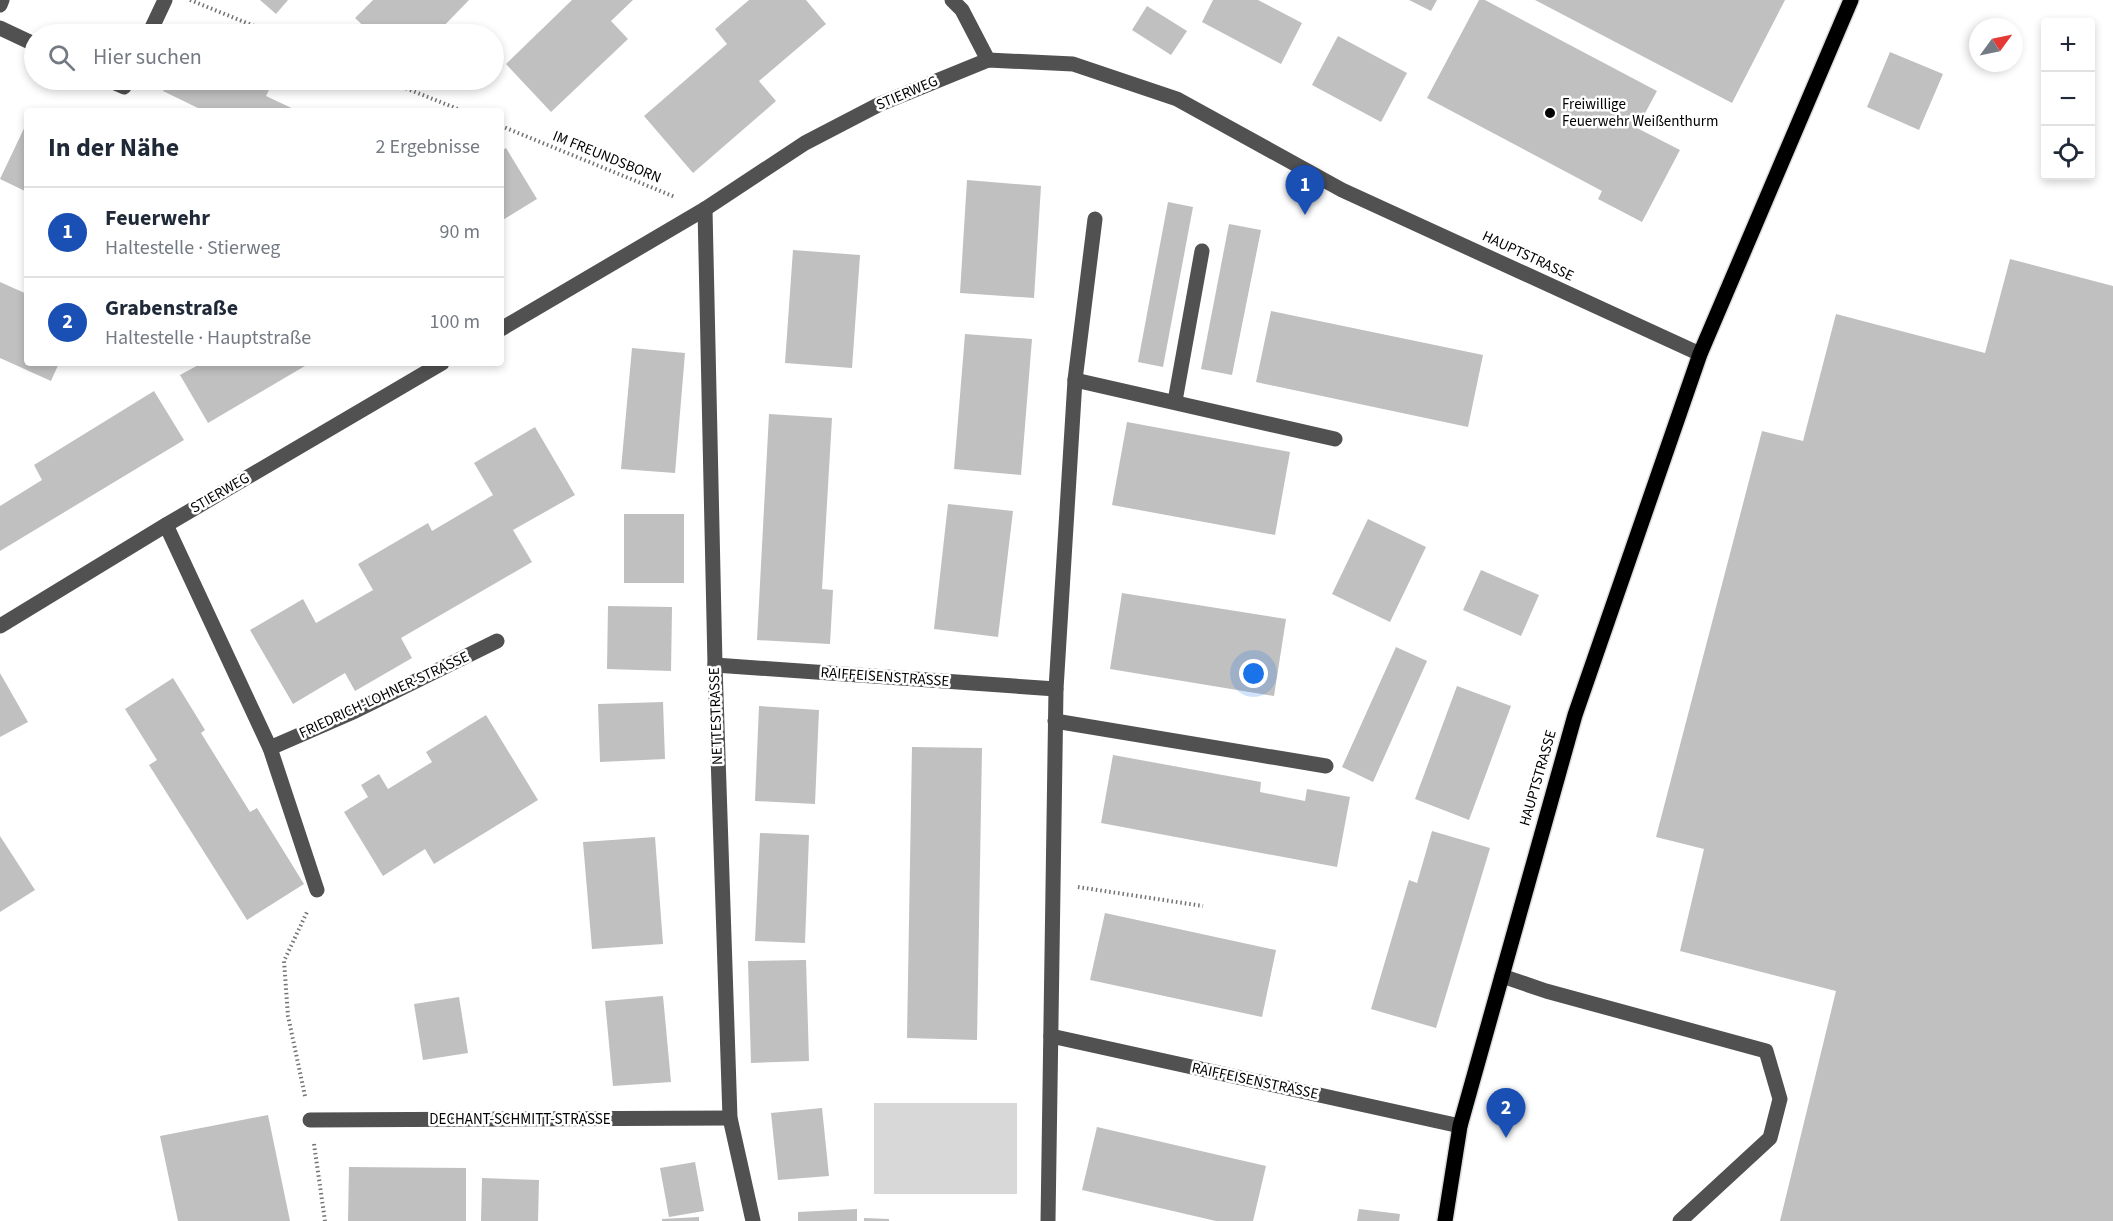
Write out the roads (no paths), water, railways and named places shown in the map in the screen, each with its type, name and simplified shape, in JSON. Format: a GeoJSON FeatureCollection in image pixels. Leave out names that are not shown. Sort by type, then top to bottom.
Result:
{"type":"FeatureCollection","features":[{"type":"Feature","properties":{"kind":"main road","name":"HAUPTSTRASSE"},"geometry":{"type":"LineString","coordinates":[[1445,1221],[1460,1126],[1575,715],[1700,354],[1851,0]]}},
{"type":"Feature","properties":{"kind":"street"},"geometry":{"type":"LineString","coordinates":[[0,5],[2,0]]}},
{"type":"Feature","properties":{"kind":"street"},"geometry":{"type":"LineString","coordinates":[[154,24],[165,0]]}},
{"type":"Feature","properties":{"kind":"street"},"geometry":{"type":"LineString","coordinates":[[952,0],[962,10],[988,60]]}},
{"type":"Feature","properties":{"kind":"street"},"geometry":{"type":"LineString","coordinates":[[0,28],[24,39]]}},
{"type":"Feature","properties":{"kind":"street","name":"STIERWEG"},"geometry":{"type":"LineString","coordinates":[[504,326],[705,209],[805,143],[880,104],[988,60],[1073,64],[1177,99],[1342,190]]}},
{"type":"Feature","properties":{"kind":"street","name":"HAUPTSTRASSE"},"geometry":{"type":"LineString","coordinates":[[1342,190],[1700,354]]}},
{"type":"Feature","properties":{"kind":"street","name":"NETTESTRASSE"},"geometry":{"type":"LineString","coordinates":[[705,209],[715,665],[730,1118],[753,1221]]}},
{"type":"Feature","properties":{"kind":"street"},"geometry":{"type":"LineString","coordinates":[[1048,1221],[1056,689],[1075,380],[1095,219]]}},
{"type":"Feature","properties":{"kind":"street"},"geometry":{"type":"LineString","coordinates":[[1175,401],[1202,251]]}},
{"type":"Feature","properties":{"kind":"street","name":"STIERWEG"},"geometry":{"type":"LineString","coordinates":[[0,626],[166,525],[437,366]]}},
{"type":"Feature","properties":{"kind":"street"},"geometry":{"type":"LineString","coordinates":[[1075,380],[1335,439]]}},
{"type":"Feature","properties":{"kind":"street"},"geometry":{"type":"LineString","coordinates":[[166,525],[270,748],[317,890]]}},
{"type":"Feature","properties":{"kind":"street","name":"FRIEDRICH-LOHNER-STRASSE"},"geometry":{"type":"LineString","coordinates":[[270,748],[355,711],[497,641]]}},
{"type":"Feature","properties":{"kind":"street","name":"RAIFFEISENSTRASSE"},"geometry":{"type":"LineString","coordinates":[[715,665],[1056,689]]}},
{"type":"Feature","properties":{"kind":"street"},"geometry":{"type":"LineString","coordinates":[[1055,721],[1326,766]]}},
{"type":"Feature","properties":{"kind":"street"},"geometry":{"type":"LineString","coordinates":[[1502,976],[1546,991],[1767,1051],[1780,1099],[1770,1138],[1680,1221]]}},
{"type":"Feature","properties":{"kind":"street","name":"RAIFFEISENSTRASSE"},"geometry":{"type":"LineString","coordinates":[[1051,1036],[1460,1126]]}},
{"type":"Feature","properties":{"kind":"street","name":"DECHANT-SCHMITT-STRASSE"},"geometry":{"type":"LineString","coordinates":[[310,1120],[730,1118]]}},
{"type":"Feature","properties":{"kind":"place","name":"Freiwillige Feuerwehr Weißenthurm"},"geometry":{"type":"Point","coordinates":[1550,113]}},
{"type":"Feature","properties":{"kind":"place","name":"Feuerwehr"},"geometry":{"type":"Point","coordinates":[1305,215]}},
{"type":"Feature","properties":{"kind":"place","name":"Grabenstraße"},"geometry":{"type":"Point","coordinates":[1506,1138]}}]}
